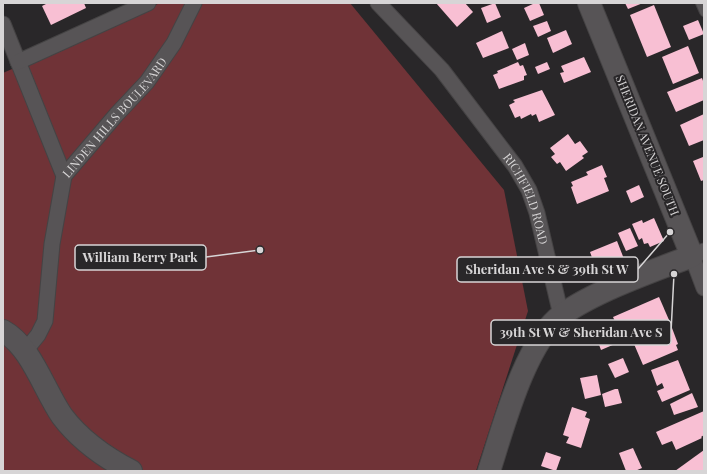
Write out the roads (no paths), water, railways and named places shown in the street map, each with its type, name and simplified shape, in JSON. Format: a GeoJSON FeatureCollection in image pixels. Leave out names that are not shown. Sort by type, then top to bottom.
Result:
{"type":"FeatureCollection","features":[{"type":"Feature","properties":{"kind":"street"},"geometry":{"type":"LineString","coordinates":[[18,62],[148,3]]}},
{"type":"Feature","properties":{"kind":"street","name":"LINDEN HILLS BOULEVARD"},"geometry":{"type":"LineString","coordinates":[[25,351],[38,335],[45,321],[52,244],[64,176],[116,115],[147,82],[174,43],[194,3]]}},
{"type":"Feature","properties":{"kind":"street","name":"RICHFIELD ROAD"},"geometry":{"type":"LineString","coordinates":[[378,3],[442,70],[515,166],[525,184],[537,213],[561,315]]}},
{"type":"Feature","properties":{"kind":"street","name":"SHERIDAN AVENUE SOUTH"},"geometry":{"type":"LineString","coordinates":[[589,3],[698,253],[704,288]]}},
{"type":"Feature","properties":{"kind":"street"},"geometry":{"type":"LineString","coordinates":[[3,24],[64,176]]}},
{"type":"Feature","properties":{"kind":"street"},"geometry":{"type":"LineString","coordinates":[[489,471],[529,358],[544,335],[561,315],[598,294],[698,253]]}},
{"type":"Feature","properties":{"kind":"street"},"geometry":{"type":"LineString","coordinates":[[3,331],[25,351],[62,416],[83,440],[112,461],[131,471]]}},
{"type":"Feature","properties":{"kind":"lane"},"geometry":{"type":"LineString","coordinates":[[700,3],[704,12]]}},
{"type":"Feature","properties":{"kind":"place","name":"Sheridan Ave S & 39th St W"},"geometry":{"type":"Point","coordinates":[670,232]}},
{"type":"Feature","properties":{"kind":"place","name":"William Berry Park"},"geometry":{"type":"Point","coordinates":[260,250]}},
{"type":"Feature","properties":{"kind":"place","name":"39th St W & Sheridan Ave S"},"geometry":{"type":"Point","coordinates":[674,274]}}]}
